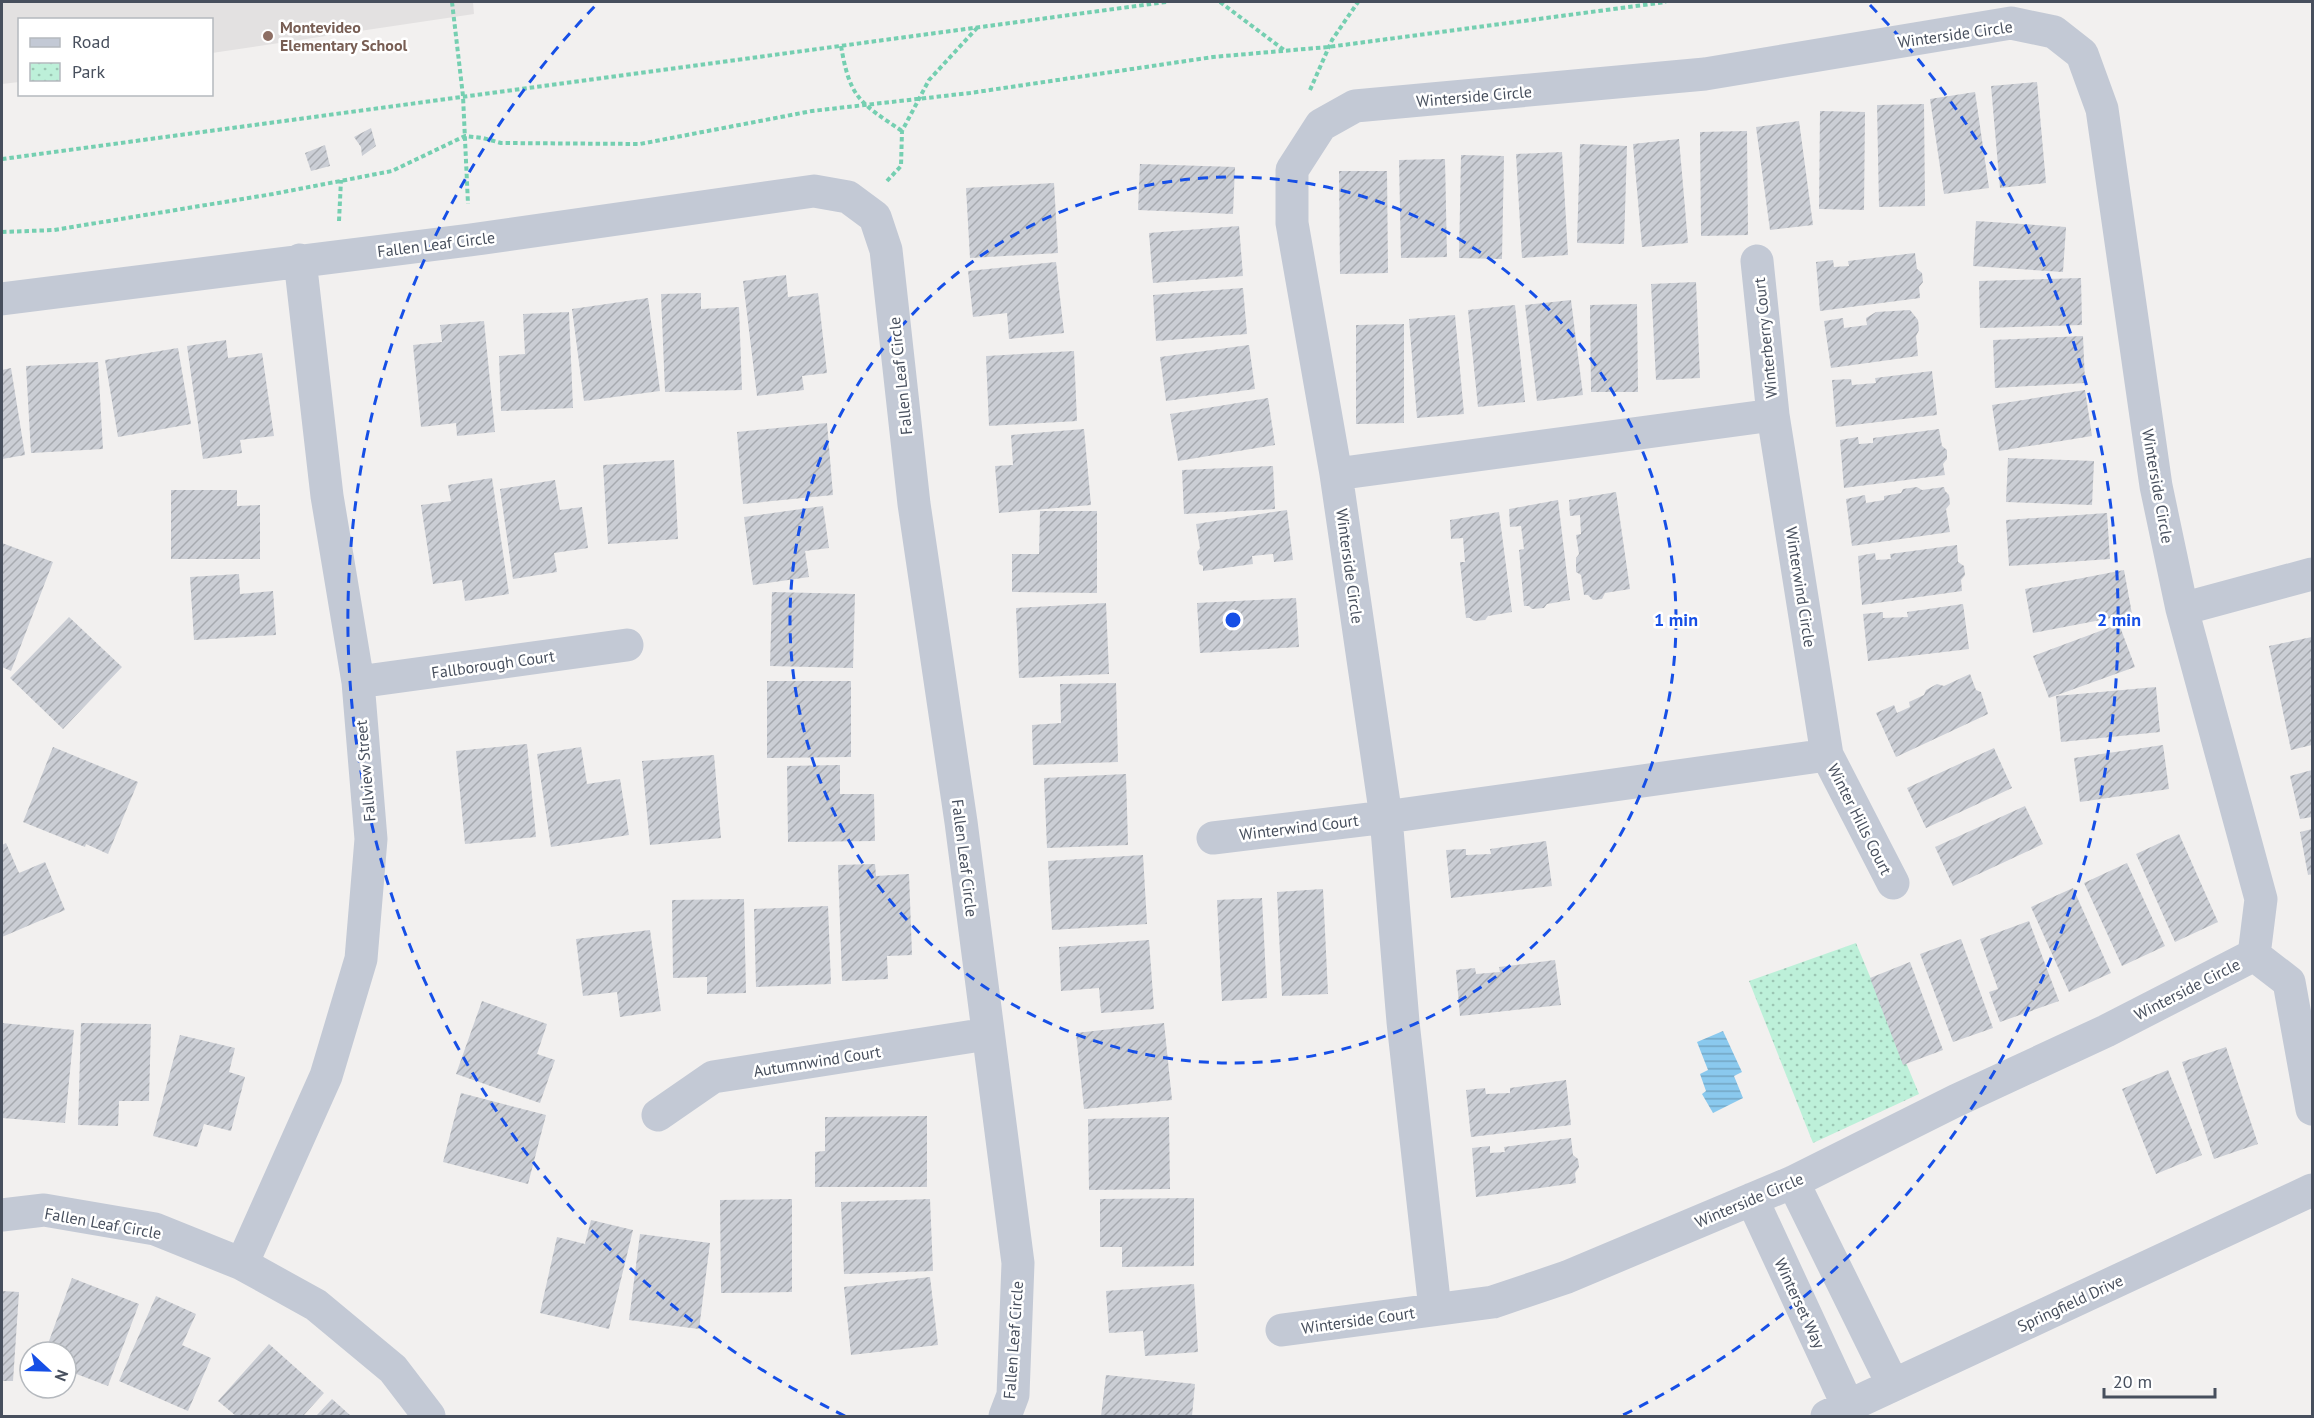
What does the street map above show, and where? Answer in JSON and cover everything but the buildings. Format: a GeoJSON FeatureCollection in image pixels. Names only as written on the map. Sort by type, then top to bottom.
{"type":"FeatureCollection","features":[{"type":"Feature","properties":{"kind":"street","name":"Winterside Circle"},"geometry":{"type":"LineString","coordinates":[[2012,23],[2054,32],[2082,54],[2102,109],[2156,486],[2182,609],[2261,899],[2254,955],[2106,1031],[1955,1101],[1793,1182],[1567,1277],[1492,1302],[1435,1309],[1404,1022],[1386,817],[1336,474],[1292,223],[1292,170],[1321,125],[1355,106],[1705,74],[2012,23]]}},
{"type":"Feature","properties":{"kind":"street","name":"Fallen Leaf Circle"},"geometry":{"type":"LineString","coordinates":[[2,299],[470,240],[814,191],[848,197],[875,218],[885,249],[914,504],[961,822],[1018,1263],[1013,1395],[1005,1416]]}},
{"type":"Feature","properties":{"kind":"street","name":"Fallview Street"},"geometry":{"type":"LineString","coordinates":[[242,1264],[326,1076],[361,959],[371,839],[358,682],[327,496],[300,260]]}},
{"type":"Feature","properties":{"kind":"street","name":"Winterberry Court"},"geometry":{"type":"LineString","coordinates":[[1757,261],[1773,415]]}},
{"type":"Feature","properties":{"kind":"street"},"geometry":{"type":"LineString","coordinates":[[1336,474],[1773,415]]}},
{"type":"Feature","properties":{"kind":"street","name":"Winterwind Circle"},"geometry":{"type":"LineString","coordinates":[[1773,415],[1827,755]]}},
{"type":"Feature","properties":{"kind":"street"},"geometry":{"type":"LineString","coordinates":[[2182,609],[2313,574]]}},
{"type":"Feature","properties":{"kind":"street","name":"Fallborough Court"},"geometry":{"type":"LineString","coordinates":[[358,682],[627,645]]}},
{"type":"Feature","properties":{"kind":"street"},"geometry":{"type":"LineString","coordinates":[[1386,817],[1827,755]]}},
{"type":"Feature","properties":{"kind":"street","name":"Winter Hills Court"},"geometry":{"type":"LineString","coordinates":[[1827,755],[1893,884]]}},
{"type":"Feature","properties":{"kind":"street","name":"Winterwind Court"},"geometry":{"type":"LineString","coordinates":[[1213,838],[1386,817]]}},
{"type":"Feature","properties":{"kind":"street"},"geometry":{"type":"LineString","coordinates":[[2254,955],[2289,982],[2313,1109]]}},
{"type":"Feature","properties":{"kind":"street","name":"Autumnwind Court"},"geometry":{"type":"LineString","coordinates":[[658,1116],[713,1077],[987,1034]]}},
{"type":"Feature","properties":{"kind":"street"},"geometry":{"type":"LineString","coordinates":[[1793,1182],[1893,1385]]}},
{"type":"Feature","properties":{"kind":"street","name":"Springfield Drive"},"geometry":{"type":"LineString","coordinates":[[1838,1411],[2313,1191]]}},
{"type":"Feature","properties":{"kind":"street","name":"Winterset Way"},"geometry":{"type":"LineString","coordinates":[[1752,1199],[1838,1411]]}},
{"type":"Feature","properties":{"kind":"street","name":"Fallen Leaf Circle"},"geometry":{"type":"LineString","coordinates":[[2,1215],[44,1210],[155,1229],[242,1264],[316,1305],[393,1369],[429,1416]]}},
{"type":"Feature","properties":{"kind":"street","name":"Winterside Court"},"geometry":{"type":"LineString","coordinates":[[1282,1330],[1435,1309]]}},
{"type":"Feature","properties":{"kind":"path"},"geometry":{"type":"LineString","coordinates":[[452,2],[463,96],[470,240]]}},
{"type":"Feature","properties":{"kind":"path"},"geometry":{"type":"LineString","coordinates":[[2,159],[1166,2]]}},
{"type":"Feature","properties":{"kind":"path"},"geometry":{"type":"LineString","coordinates":[[1220,2],[1284,51]]}},
{"type":"Feature","properties":{"kind":"path"},"geometry":{"type":"LineString","coordinates":[[1307,96],[1328,47],[1358,2]]}},
{"type":"Feature","properties":{"kind":"path"},"geometry":{"type":"LineString","coordinates":[[2,232],[54,230],[273,194],[392,171],[465,136],[501,143],[640,144],[812,111],[918,99],[1213,57],[1328,47],[1666,2]]}},
{"type":"Feature","properties":{"kind":"path"},"geometry":{"type":"LineString","coordinates":[[862,208],[901,166],[902,131],[929,80],[977,27]]}},
{"type":"Feature","properties":{"kind":"path"},"geometry":{"type":"LineString","coordinates":[[841,46],[851,88],[864,105],[902,131]]}},
{"type":"Feature","properties":{"kind":"shaded area","name":"Montevideo Elementary School"},"geometry":{"type":"Polygon","coordinates":[[[2,2],[473,2],[474,14],[213,53],[213,18],[18,18],[18,82],[2,84],[2,2]]]}},
{"type":"Feature","properties":{"kind":"green space"},"geometry":{"type":"Polygon","coordinates":[[[1856,943],[1919,1094],[1813,1143],[1749,981],[1856,943]]]}},
{"type":"Feature","properties":{"kind":"water"},"geometry":{"type":"Polygon","coordinates":[[[1723,1031],[1742,1072],[1734,1076],[1743,1098],[1713,1113],[1702,1094],[1706,1091],[1700,1074],[1708,1070],[1697,1042],[1723,1031]]]}},
{"type":"Feature","properties":{"kind":"place","name":"Montevideo Elementary School"},"geometry":{"type":"Point","coordinates":[268,36]}}]}
